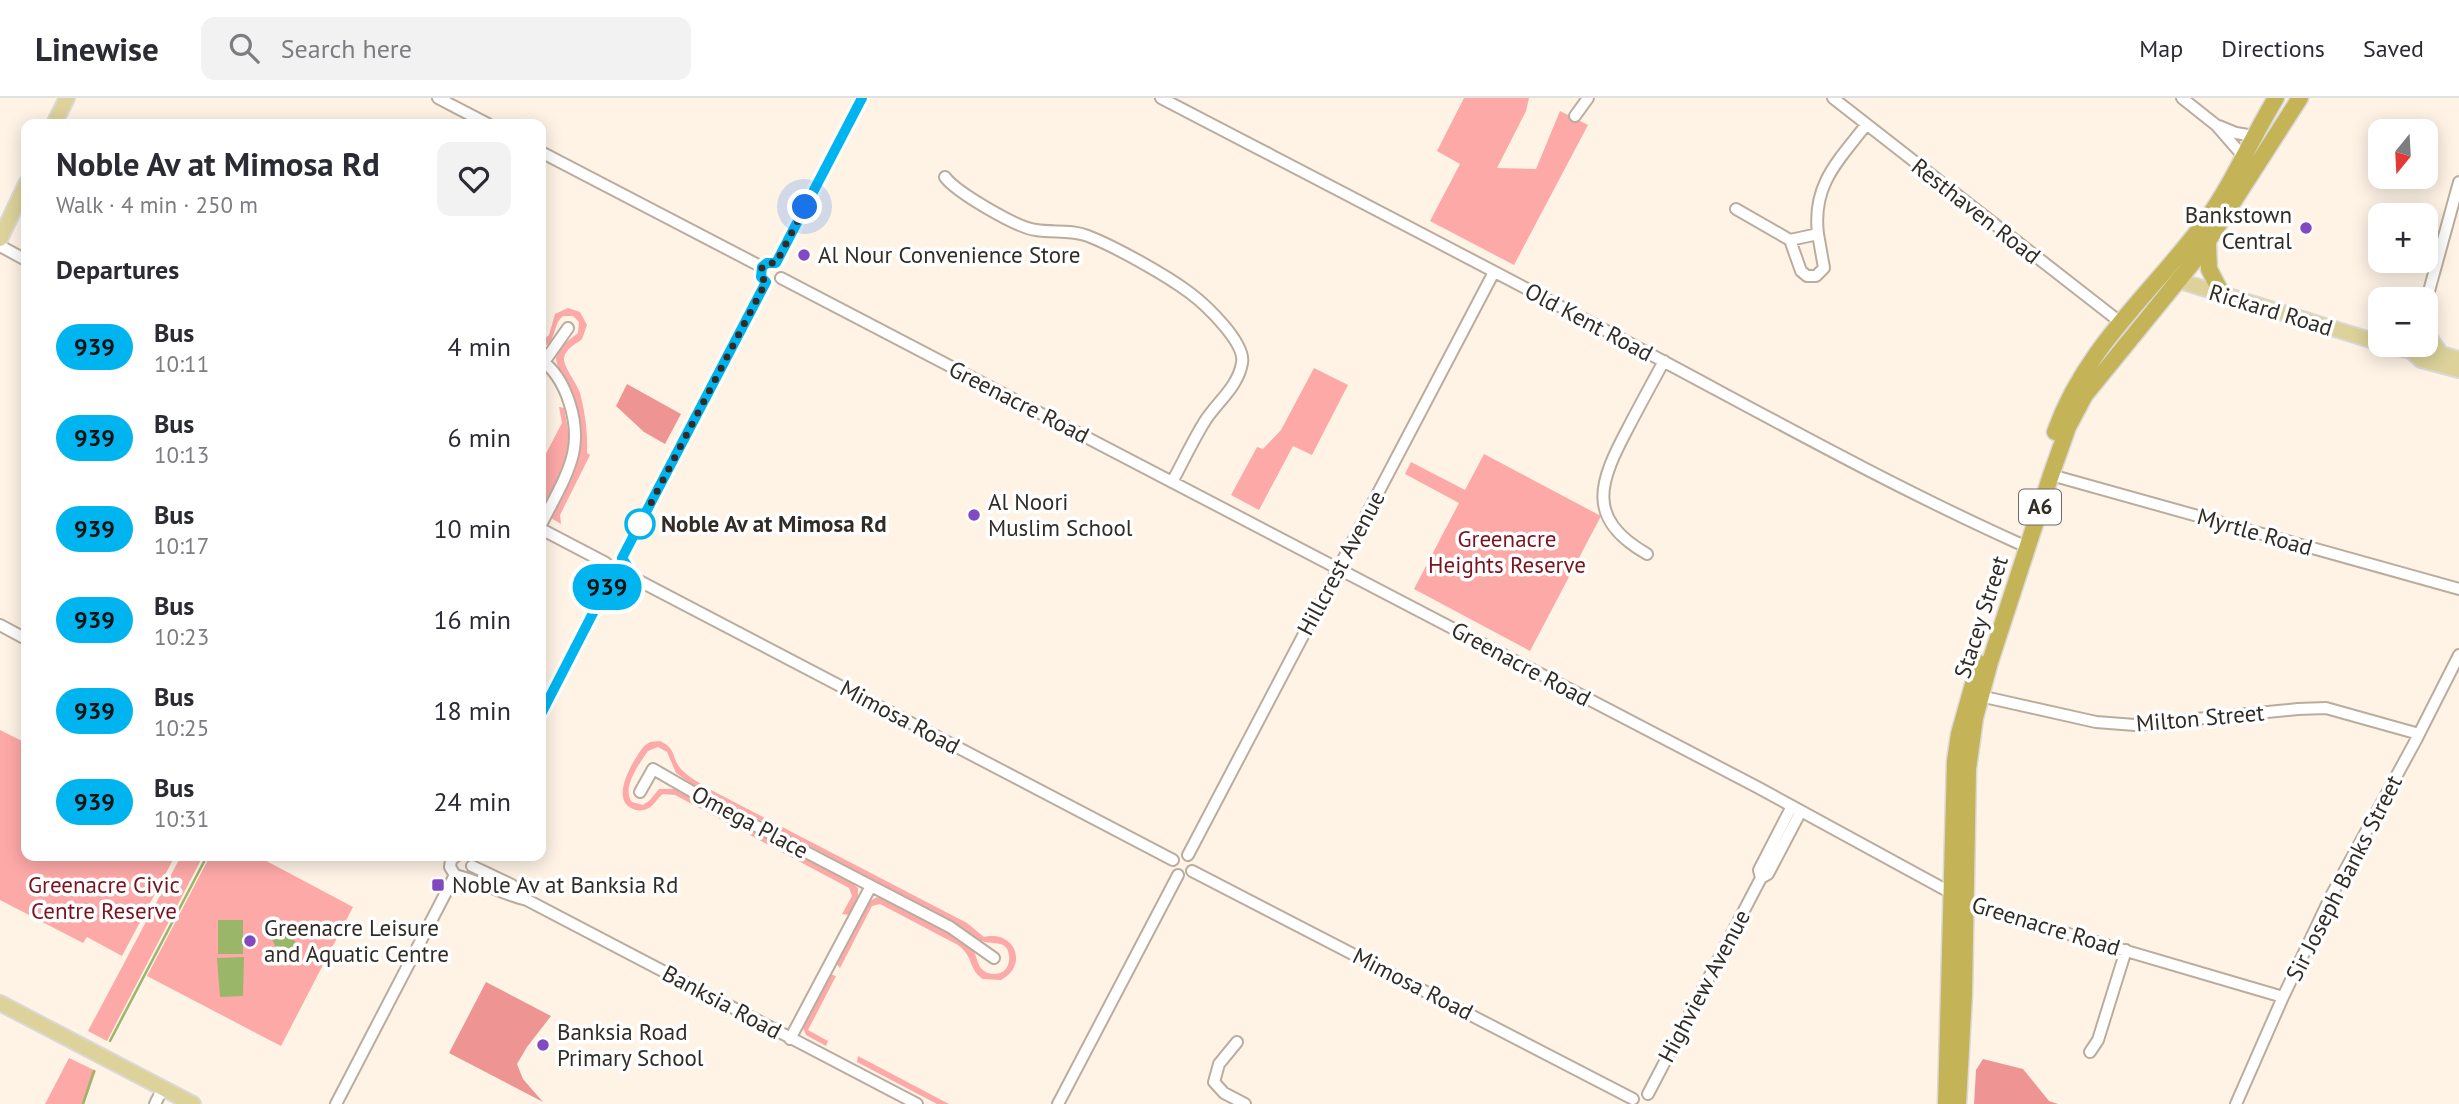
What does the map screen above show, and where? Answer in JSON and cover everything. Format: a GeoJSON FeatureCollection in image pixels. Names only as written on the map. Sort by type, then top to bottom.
{"type":"FeatureCollection","features":[{"type":"Feature","properties":{"kind":"highway","name":"Stacey Street"},"geometry":{"type":"LineString","coordinates":[[1958,1104],[1959,897],[1955,761],[1969,692],[2071,392],[2089,362],[2206,220],[2224,194],[2276,98]]}},
{"type":"Feature","properties":{"kind":"highway","name":"Stacey Street"},"geometry":{"type":"LineString","coordinates":[[1946,1104],[1968,769],[1980,696],[2051,475],[2068,427],[2085,395],[2208,243],[2300,98]]}},
{"type":"Feature","properties":{"kind":"highway"},"geometry":{"type":"LineString","coordinates":[[2208,243],[2209,269],[2222,294]]}},
{"type":"Feature","properties":{"kind":"main road"},"geometry":{"type":"LineString","coordinates":[[56,119],[67,98]]}},
{"type":"Feature","properties":{"kind":"main road"},"geometry":{"type":"LineString","coordinates":[[0,239],[21,195]]}},
{"type":"Feature","properties":{"kind":"main road","name":"Rickard Road"},"geometry":{"type":"LineString","coordinates":[[2163,274],[2368,338]]}},
{"type":"Feature","properties":{"kind":"main road"},"geometry":{"type":"LineString","coordinates":[[2438,350],[2441,354]]}},
{"type":"Feature","properties":{"kind":"main road"},"geometry":{"type":"LineString","coordinates":[[2438,353],[2459,359]]}},
{"type":"Feature","properties":{"kind":"main road"},"geometry":{"type":"LineString","coordinates":[[2419,357],[2459,370]]}},
{"type":"Feature","properties":{"kind":"main road"},"geometry":{"type":"LineString","coordinates":[[0,1003],[193,1104]]}},
{"type":"Feature","properties":{"kind":"street"},"geometry":{"type":"LineString","coordinates":[[438,98],[478,119]]}},
{"type":"Feature","properties":{"kind":"street"},"geometry":{"type":"LineString","coordinates":[[776,263],[862,98]]}},
{"type":"Feature","properties":{"kind":"street","name":"Old Kent Road"},"geometry":{"type":"LineString","coordinates":[[1161,98],[1925,499],[2018,543]]}},
{"type":"Feature","properties":{"kind":"street"},"geometry":{"type":"LineString","coordinates":[[1575,116],[1588,98]]}},
{"type":"Feature","properties":{"kind":"street","name":"Resthaven Road"},"geometry":{"type":"LineString","coordinates":[[1833,98],[2120,323]]}},
{"type":"Feature","properties":{"kind":"street"},"geometry":{"type":"LineString","coordinates":[[2182,98],[2216,125],[2243,156]]}},
{"type":"Feature","properties":{"kind":"street"},"geometry":{"type":"LineString","coordinates":[[1736,209],[1790,240],[1803,274],[1816,276],[1824,268],[1818,234],[1818,201],[1824,183],[1866,125]]}},
{"type":"Feature","properties":{"kind":"street"},"geometry":{"type":"LineString","coordinates":[[2216,125],[2236,133],[2254,136]]}},
{"type":"Feature","properties":{"kind":"street"},"geometry":{"type":"LineString","coordinates":[[546,155],[762,267]]}},
{"type":"Feature","properties":{"kind":"street"},"geometry":{"type":"LineString","coordinates":[[945,177],[960,192],[1028,229],[1079,233],[1138,262],[1189,292],[1240,346],[1242,364],[1235,380],[1223,400],[1205,420],[1172,482]]}},
{"type":"Feature","properties":{"kind":"street"},"geometry":{"type":"LineString","coordinates":[[2430,287],[2459,182]]}},
{"type":"Feature","properties":{"kind":"street"},"geometry":{"type":"LineString","coordinates":[[1790,240],[1818,234]]}},
{"type":"Feature","properties":{"kind":"street"},"geometry":{"type":"LineString","coordinates":[[0,246],[21,257]]}},
{"type":"Feature","properties":{"kind":"street"},"geometry":{"type":"LineString","coordinates":[[767,263],[776,263],[782,271],[781,278],[773,284],[766,282],[761,277],[762,267],[767,263]]}},
{"type":"Feature","properties":{"kind":"street","name":"Hillcrest Avenue"},"geometry":{"type":"LineString","coordinates":[[1188,855],[1494,272]]}},
{"type":"Feature","properties":{"kind":"street","name":"Greenacre Road"},"geometry":{"type":"LineString","coordinates":[[781,278],[1339,568],[1987,911],[2283,997]]}},
{"type":"Feature","properties":{"kind":"street"},"geometry":{"type":"LineString","coordinates":[[622,558],[766,282]]}},
{"type":"Feature","properties":{"kind":"street"},"geometry":{"type":"LineString","coordinates":[[546,356],[568,328]]}},
{"type":"Feature","properties":{"kind":"street"},"geometry":{"type":"LineString","coordinates":[[1647,554],[1628,542],[1614,527],[1605,506],[1603,489],[1611,459],[1664,361]]}},
{"type":"Feature","properties":{"kind":"street"},"geometry":{"type":"LineString","coordinates":[[546,365],[557,375],[567,395],[575,442],[567,472],[546,516]]}},
{"type":"Feature","properties":{"kind":"street","name":"Myrtle Road"},"geometry":{"type":"LineString","coordinates":[[2051,475],[2459,589]]}},
{"type":"Feature","properties":{"kind":"street"},"geometry":{"type":"LineString","coordinates":[[546,530],[606,563]]}},
{"type":"Feature","properties":{"kind":"street"},"geometry":{"type":"LineString","coordinates":[[615,556],[622,558],[628,567],[626,574],[618,580],[611,578],[606,574],[606,563],[615,556]]}},
{"type":"Feature","properties":{"kind":"street","name":"Mimosa Road"},"geometry":{"type":"LineString","coordinates":[[626,574],[1172,860]]}},
{"type":"Feature","properties":{"kind":"street"},"geometry":{"type":"LineString","coordinates":[[546,704],[611,578]]}},
{"type":"Feature","properties":{"kind":"street"},"geometry":{"type":"LineString","coordinates":[[0,625],[21,636]]}},
{"type":"Feature","properties":{"kind":"street","name":"Sir Joseph Banks Street"},"geometry":{"type":"LineString","coordinates":[[2236,1104],[2331,896],[2459,655]]}},
{"type":"Feature","properties":{"kind":"street","name":"Milton Street"},"geometry":{"type":"LineString","coordinates":[[1980,696],[2096,722],[2135,725],[2326,708],[2419,734]]}},
{"type":"Feature","properties":{"kind":"street","name":"Omega Place"},"geometry":{"type":"LineString","coordinates":[[640,792],[653,769],[960,932],[993,958]]}},
{"type":"Feature","properties":{"kind":"street","name":"Highview Avenue"},"geometry":{"type":"LineString","coordinates":[[1648,1094],[1761,878],[1759,870],[1796,809]]}},
{"type":"Feature","properties":{"kind":"street"},"geometry":{"type":"LineString","coordinates":[[1181,854],[1188,855],[1194,864],[1192,871],[1184,876],[1178,875],[1172,867],[1172,860],[1181,854]]}},
{"type":"Feature","properties":{"kind":"street"},"geometry":{"type":"LineString","coordinates":[[450,861],[451,870],[460,875]]}},
{"type":"Feature","properties":{"kind":"street"},"geometry":{"type":"LineString","coordinates":[[336,1104],[460,875],[470,872],[468,861]]}},
{"type":"Feature","properties":{"kind":"street","name":"Banksia Road"},"geometry":{"type":"LineString","coordinates":[[472,861],[512,885],[527,900]]}},
{"type":"Feature","properties":{"kind":"street","name":"Mimosa Road"},"geometry":{"type":"LineString","coordinates":[[1192,871],[1632,1101]]}},
{"type":"Feature","properties":{"kind":"street","name":"Banksia Road"},"geometry":{"type":"LineString","coordinates":[[460,875],[527,900],[916,1104]]}},
{"type":"Feature","properties":{"kind":"street"},"geometry":{"type":"LineString","coordinates":[[1058,1104],[1178,875]]}},
{"type":"Feature","properties":{"kind":"street"},"geometry":{"type":"LineString","coordinates":[[790,1038],[871,886]]}},
{"type":"Feature","properties":{"kind":"street"},"geometry":{"type":"LineString","coordinates":[[2090,1052],[2098,1040],[2126,950]]}},
{"type":"Feature","properties":{"kind":"street"},"geometry":{"type":"LineString","coordinates":[[1237,1042],[1219,1064],[1212,1087],[1245,1104]]}},
{"type":"Feature","properties":{"kind":"street"},"geometry":{"type":"LineString","coordinates":[[155,1104],[163,1088]]}},
{"type":"Feature","properties":{"kind":"street"},"geometry":{"type":"LineString","coordinates":[[1632,1101],[1639,1093],[1648,1094],[1654,1104]]}},
{"type":"Feature","properties":{"kind":"green space"},"geometry":{"type":"Polygon","coordinates":[[[1464,98],[1529,98],[1526,111],[1497,168],[1536,169],[1560,111],[1588,125],[1514,265],[1430,221],[1460,164],[1437,151],[1464,98]]]}},
{"type":"Feature","properties":{"kind":"green space"},"geometry":{"type":"Polygon","coordinates":[[[568,308],[580,312],[587,325],[582,339],[569,349],[564,358],[580,393],[586,423],[587,453],[590,455],[560,515],[561,524],[551,518],[573,473],[580,445],[580,430],[573,397],[556,357],[565,343],[578,333],[579,322],[573,316],[563,316],[546,345],[555,314],[568,308]]]}},
{"type":"Feature","properties":{"kind":"green space"},"geometry":{"type":"Polygon","coordinates":[[[1314,368],[1348,385],[1312,455],[1293,446],[1259,510],[1231,495],[1257,447],[1263,449],[1281,430],[1314,368]]]}},
{"type":"Feature","properties":{"kind":"green space"},"geometry":{"type":"Polygon","coordinates":[[[559,407],[564,408],[569,451],[560,478],[546,503],[546,453],[562,423],[559,407]]]}},
{"type":"Feature","properties":{"kind":"green space","name":"Greenacre Heights Reserve"},"geometry":{"type":"Polygon","coordinates":[[[1484,454],[1601,516],[1530,651],[1414,589],[1459,503],[1405,474],[1411,462],[1465,490],[1484,454]]]}},
{"type":"Feature","properties":{"kind":"green space","name":"Greenacre Civic Centre Reserve"},"geometry":{"type":"Polygon","coordinates":[[[0,730],[21,740],[21,861],[172,861],[122,956],[87,937],[83,943],[0,900],[0,730]]]}},
{"type":"Feature","properties":{"kind":"green space"},"geometry":{"type":"Polygon","coordinates":[[[660,741],[670,748],[683,771],[711,790],[967,923],[984,937],[1004,939],[1015,950],[1015,966],[1010,974],[1001,980],[983,979],[958,945],[880,904],[872,906],[840,968],[836,963],[868,902],[877,897],[910,911],[965,943],[973,951],[981,969],[986,972],[1002,972],[1008,966],[1009,958],[1008,950],[1002,945],[976,938],[948,919],[690,783],[676,773],[667,752],[658,747],[648,751],[632,776],[629,796],[632,802],[643,805],[659,789],[677,789],[851,882],[858,888],[858,896],[849,915],[842,914],[852,896],[849,888],[675,795],[663,794],[645,810],[631,808],[625,803],[623,796],[626,778],[644,746],[660,741]]]}},
{"type":"Feature","properties":{"kind":"green space"},"geometry":{"type":"Polygon","coordinates":[[[178,861],[200,861],[107,1041],[88,1031],[178,861]]]}},
{"type":"Feature","properties":{"kind":"green space","name":"Greenacre Leisure and Aquatic Centre"},"geometry":{"type":"Polygon","coordinates":[[[207,861],[266,861],[353,907],[281,1046],[147,976],[207,861]]]}},
{"type":"Feature","properties":{"kind":"green space"},"geometry":{"type":"Polygon","coordinates":[[[830,974],[836,976],[808,1030],[828,1041],[826,1046],[806,1035],[803,1028],[830,974]]]}},
{"type":"Feature","properties":{"kind":"green space"},"geometry":{"type":"Polygon","coordinates":[[[858,1056],[949,1104],[937,1104],[857,1062],[858,1056]]]}},
{"type":"Feature","properties":{"kind":"green space"},"geometry":{"type":"Polygon","coordinates":[[[69,1058],[96,1071],[84,1104],[45,1104],[69,1058]]]}},
{"type":"Feature","properties":{"kind":"shaded area"},"geometry":{"type":"Polygon","coordinates":[[[627,384],[681,414],[665,444],[644,432],[616,406],[627,384]]]}},
{"type":"Feature","properties":{"kind":"shaded area"},"geometry":{"type":"Polygon","coordinates":[[[218,920],[243,920],[243,954],[218,954],[218,920]]]}},
{"type":"Feature","properties":{"kind":"shaded area"},"geometry":{"type":"Polygon","coordinates":[[[280,923],[291,934],[297,949],[296,960],[287,966],[275,960],[274,943],[267,933],[270,926],[280,923]]]}},
{"type":"Feature","properties":{"kind":"shaded area"},"geometry":{"type":"Polygon","coordinates":[[[244,957],[243,996],[220,997],[217,958],[244,957]]]}},
{"type":"Feature","properties":{"kind":"shaded area"},"geometry":{"type":"Polygon","coordinates":[[[486,982],[551,1016],[517,1064],[523,1079],[543,1102],[449,1053],[486,982]]]}},
{"type":"Feature","properties":{"kind":"shaded area"},"geometry":{"type":"Polygon","coordinates":[[[1983,1059],[2023,1069],[2049,1101],[2058,1104],[1974,1104],[1976,1070],[1983,1059]]]}},
{"type":"Feature","properties":{"kind":"waterway"},"geometry":{"type":"LineString","coordinates":[[110,1041],[204,861]]}},
{"type":"Feature","properties":{"kind":"waterway"},"geometry":{"type":"LineString","coordinates":[[83,1104],[94,1071]]}},
{"type":"Feature","properties":{"kind":"bus line","name":"939"},"geometry":{"type":"LineString","coordinates":[[546,704],[611,578],[621,579],[628,571],[622,558],[766,282],[761,277],[762,267],[767,263],[776,263],[862,98]]}},
{"type":"Feature","properties":{"kind":"place","name":"Bankstown Central"},"geometry":{"type":"Point","coordinates":[2306,228]}},
{"type":"Feature","properties":{"kind":"place","name":"Al Nour Convenience Store"},"geometry":{"type":"Point","coordinates":[804,255]}},
{"type":"Feature","properties":{"kind":"place","name":"Al Noori Muslim School"},"geometry":{"type":"Point","coordinates":[974,515]}},
{"type":"Feature","properties":{"kind":"place","name":"Noble Av at Mimosa Rd"},"geometry":{"type":"Point","coordinates":[640,524]}},
{"type":"Feature","properties":{"kind":"place","name":"Noble Av at Banksia Rd"},"geometry":{"type":"Point","coordinates":[438,885]}},
{"type":"Feature","properties":{"kind":"place","name":"Greenacre Leisure and Aquatic Centre"},"geometry":{"type":"Point","coordinates":[250,941]}},
{"type":"Feature","properties":{"kind":"place","name":"Banksia Road Primary School"},"geometry":{"type":"Point","coordinates":[543,1045]}},
{"type":"Feature","properties":{"kind":"route"},"geometry":{"type":"LineString","coordinates":[[640,524],[637,530],[766,282],[761,277],[762,267],[767,263],[776,263],[805,207]]}}]}
